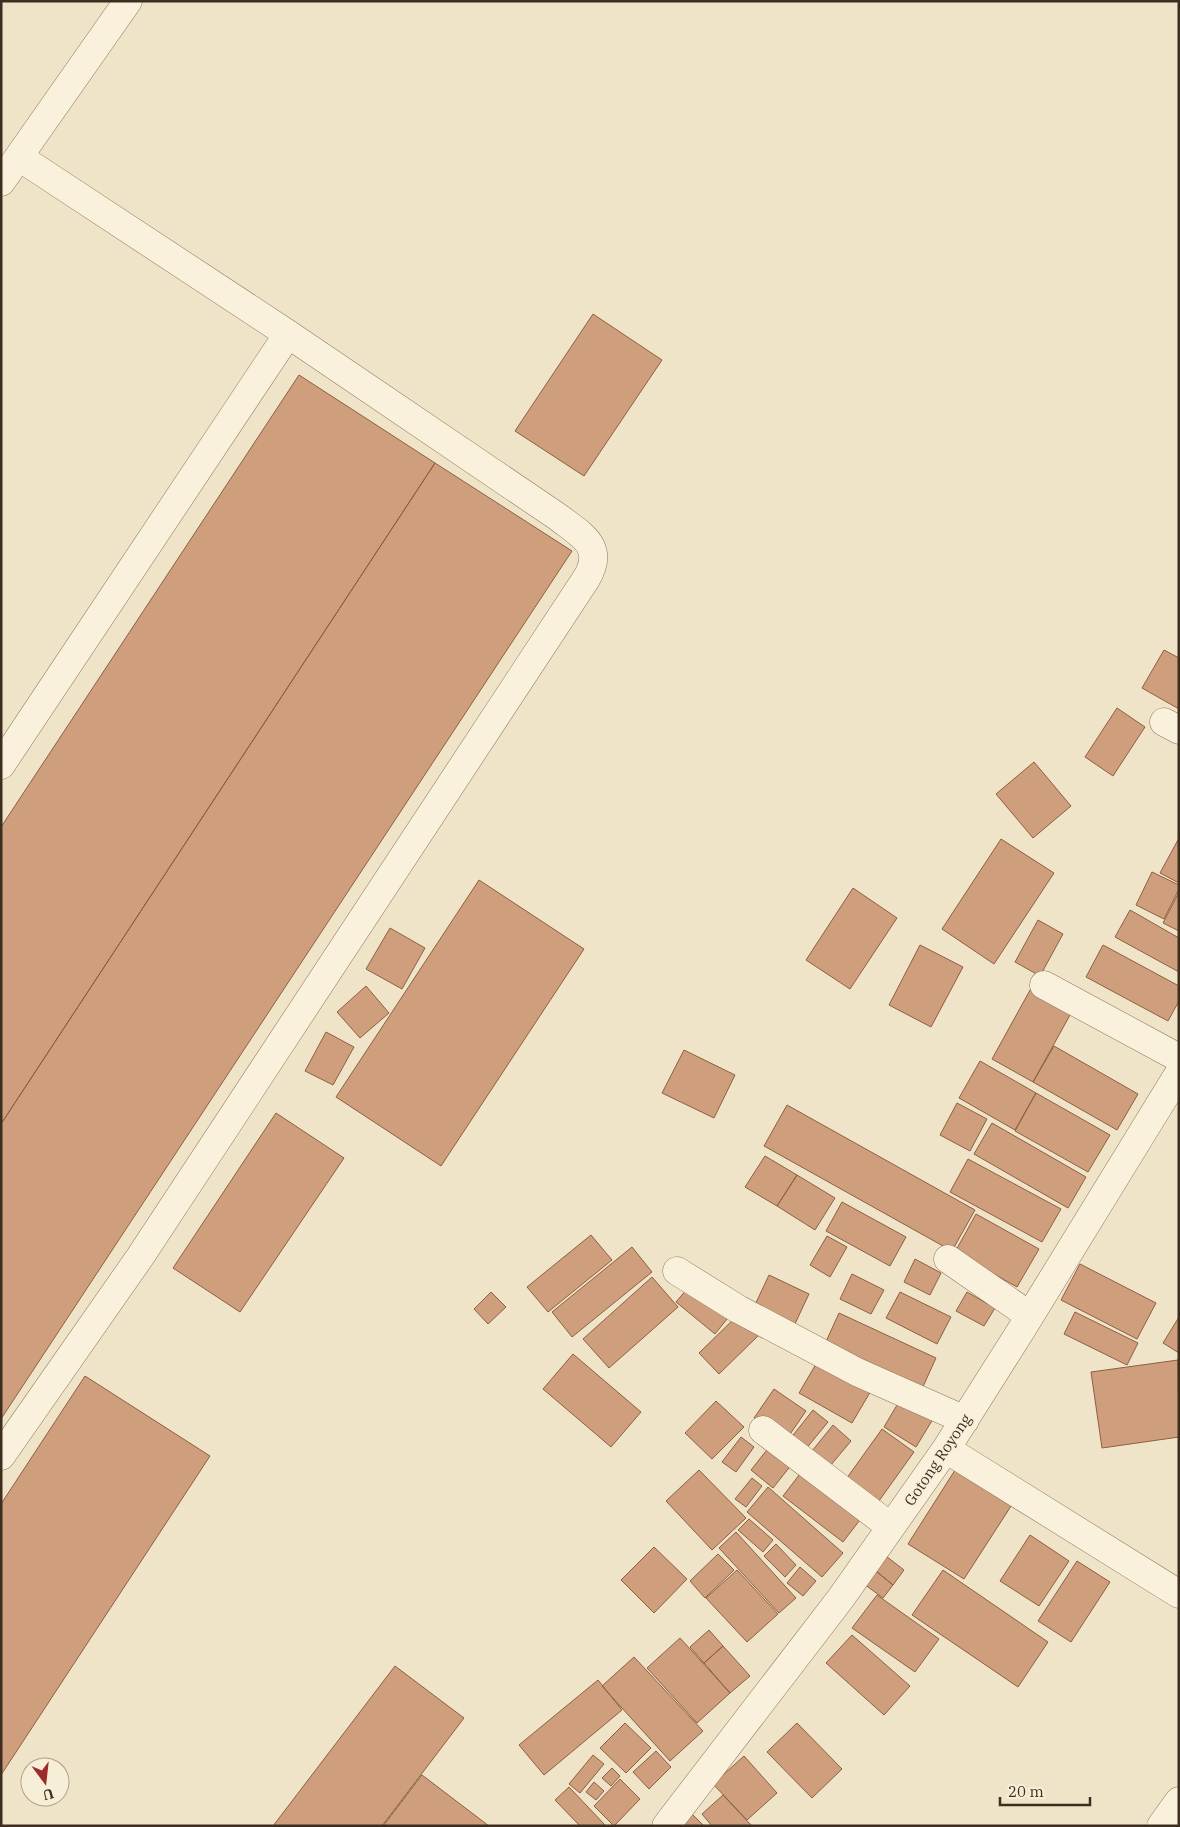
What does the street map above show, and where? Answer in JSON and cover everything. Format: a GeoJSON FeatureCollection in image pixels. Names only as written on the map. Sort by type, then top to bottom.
{"type":"FeatureCollection","features":[{"type":"Feature","properties":{"kind":"street"},"geometry":{"type":"LineString","coordinates":[[1,182],[128,1]]}},
{"type":"Feature","properties":{"kind":"street"},"geometry":{"type":"LineString","coordinates":[[1,1456],[140,1257],[594,567],[594,559],[588,541],[565,522],[288,334],[19,157]]}},
{"type":"Feature","properties":{"kind":"street"},"geometry":{"type":"LineString","coordinates":[[1,765],[288,334]]}},
{"type":"Feature","properties":{"kind":"street"},"geometry":{"type":"LineString","coordinates":[[1044,985],[1179,1058]]}},
{"type":"Feature","properties":{"kind":"street","name":"Gotong Royong"},"geometry":{"type":"LineString","coordinates":[[666,1826],[841,1598],[946,1449],[1179,1073]]}},
{"type":"Feature","properties":{"kind":"street"},"geometry":{"type":"LineString","coordinates":[[948,1259],[1030,1316]]}},
{"type":"Feature","properties":{"kind":"street"},"geometry":{"type":"LineString","coordinates":[[677,1271],[738,1309],[857,1372],[965,1420]]}},
{"type":"Feature","properties":{"kind":"street"},"geometry":{"type":"LineString","coordinates":[[763,1430],[891,1527]]}},
{"type":"Feature","properties":{"kind":"street"},"geometry":{"type":"LineString","coordinates":[[946,1449],[1179,1594]]}},
{"type":"Feature","properties":{"kind":"street"},"geometry":{"type":"LineString","coordinates":[[1161,1826],[1179,1801]]}},
{"type":"Feature","properties":{"kind":"building"},"geometry":{"type":"Polygon","coordinates":[[[593,314],[662,360],[584,476],[515,431],[593,314]]]}},
{"type":"Feature","properties":{"kind":"building"},"geometry":{"type":"Polygon","coordinates":[[[299,375],[435,463],[1,1124],[1,827],[299,375]]]}},
{"type":"Feature","properties":{"kind":"building"},"geometry":{"type":"Polygon","coordinates":[[[435,463],[572,551],[1,1419],[1,1124],[435,463]]]}},
{"type":"Feature","properties":{"kind":"building"},"geometry":{"type":"Polygon","coordinates":[[[1164,650],[1179,658],[1179,709],[1142,688],[1164,650]]]}},
{"type":"Feature","properties":{"kind":"building"},"geometry":{"type":"Polygon","coordinates":[[[1117,708],[1145,727],[1113,776],[1085,757],[1117,708]]]}},
{"type":"Feature","properties":{"kind":"building"},"geometry":{"type":"Polygon","coordinates":[[[1034,762],[1071,806],[1033,838],[996,794],[1034,762]]]}},
{"type":"Feature","properties":{"kind":"building"},"geometry":{"type":"Polygon","coordinates":[[[1179,838],[1179,883],[1160,873],[1179,838]]]}},
{"type":"Feature","properties":{"kind":"building"},"geometry":{"type":"Polygon","coordinates":[[[1001,839],[1054,873],[994,964],[942,929],[1001,839]]]}},
{"type":"Feature","properties":{"kind":"building"},"geometry":{"type":"Polygon","coordinates":[[[1152,872],[1179,885],[1179,889],[1164,919],[1136,905],[1152,872]]]}},
{"type":"Feature","properties":{"kind":"building"},"geometry":{"type":"Polygon","coordinates":[[[479,880],[584,949],[441,1166],[336,1097],[479,880]]]}},
{"type":"Feature","properties":{"kind":"building"},"geometry":{"type":"Polygon","coordinates":[[[853,888],[897,918],[850,989],[806,960],[853,888]]]}},
{"type":"Feature","properties":{"kind":"building"},"geometry":{"type":"Polygon","coordinates":[[[1179,892],[1179,931],[1163,923],[1179,892]]]}},
{"type":"Feature","properties":{"kind":"building"},"geometry":{"type":"Polygon","coordinates":[[[1130,910],[1179,938],[1179,972],[1115,937],[1130,910]]]}},
{"type":"Feature","properties":{"kind":"building"},"geometry":{"type":"Polygon","coordinates":[[[1038,920],[1063,934],[1040,976],[1015,962],[1038,920]]]}},
{"type":"Feature","properties":{"kind":"building"},"geometry":{"type":"Polygon","coordinates":[[[390,928],[425,948],[402,989],[366,969],[390,928]]]}},
{"type":"Feature","properties":{"kind":"building"},"geometry":{"type":"Polygon","coordinates":[[[920,945],[963,967],[931,1027],[889,1005],[920,945]]]}},
{"type":"Feature","properties":{"kind":"building"},"geometry":{"type":"Polygon","coordinates":[[[1103,945],[1179,986],[1179,1001],[1168,1021],[1086,977],[1103,945]]]}},
{"type":"Feature","properties":{"kind":"building"},"geometry":{"type":"Polygon","coordinates":[[[1034,983],[1075,1006],[1033,1082],[992,1059],[1034,983]]]}},
{"type":"Feature","properties":{"kind":"building"},"geometry":{"type":"Polygon","coordinates":[[[366,986],[389,1013],[360,1038],[337,1012],[366,986]]]}},
{"type":"Feature","properties":{"kind":"building"},"geometry":{"type":"Polygon","coordinates":[[[326,1032],[354,1047],[333,1085],[305,1071],[326,1032]]]}},
{"type":"Feature","properties":{"kind":"building"},"geometry":{"type":"Polygon","coordinates":[[[1054,1046],[1138,1094],[1117,1130],[1033,1082],[1054,1046]]]}},
{"type":"Feature","properties":{"kind":"building"},"geometry":{"type":"Polygon","coordinates":[[[684,1050],[735,1075],[714,1118],[662,1093],[684,1050]]]}},
{"type":"Feature","properties":{"kind":"building"},"geometry":{"type":"Polygon","coordinates":[[[980,1061],[1036,1093],[1015,1130],[959,1098],[980,1061]]]}},
{"type":"Feature","properties":{"kind":"building"},"geometry":{"type":"Polygon","coordinates":[[[1036,1093],[1110,1135],[1088,1172],[1015,1131],[1036,1093]]]}},
{"type":"Feature","properties":{"kind":"building"},"geometry":{"type":"Polygon","coordinates":[[[957,1103],[987,1119],[970,1151],[940,1135],[957,1103]]]}},
{"type":"Feature","properties":{"kind":"building"},"geometry":{"type":"Polygon","coordinates":[[[787,1105],[975,1210],[952,1251],[764,1146],[787,1105]]]}},
{"type":"Feature","properties":{"kind":"building"},"geometry":{"type":"Polygon","coordinates":[[[276,1113],[344,1158],[240,1312],[173,1268],[276,1113]]]}},
{"type":"Feature","properties":{"kind":"building"},"geometry":{"type":"Polygon","coordinates":[[[992,1123],[1086,1177],[1068,1208],[974,1154],[992,1123]]]}},
{"type":"Feature","properties":{"kind":"building"},"geometry":{"type":"Polygon","coordinates":[[[765,1156],[797,1175],[777,1206],[745,1187],[765,1156]]]}},
{"type":"Feature","properties":{"kind":"building"},"geometry":{"type":"Polygon","coordinates":[[[968,1159],[1061,1209],[1042,1242],[950,1192],[968,1159]]]}},
{"type":"Feature","properties":{"kind":"building"},"geometry":{"type":"Polygon","coordinates":[[[797,1175],[835,1198],[815,1230],[777,1206],[797,1175]]]}},
{"type":"Feature","properties":{"kind":"building"},"geometry":{"type":"Polygon","coordinates":[[[842,1202],[906,1237],[890,1266],[826,1231],[842,1202]]]}},
{"type":"Feature","properties":{"kind":"building"},"geometry":{"type":"Polygon","coordinates":[[[976,1214],[1039,1249],[1017,1287],[955,1252],[976,1214]]]}},
{"type":"Feature","properties":{"kind":"building"},"geometry":{"type":"Polygon","coordinates":[[[591,1235],[612,1260],[548,1312],[527,1287],[591,1235]]]}},
{"type":"Feature","properties":{"kind":"building"},"geometry":{"type":"Polygon","coordinates":[[[827,1236],[847,1247],[830,1277],[810,1265],[827,1236]]]}},
{"type":"Feature","properties":{"kind":"building"},"geometry":{"type":"Polygon","coordinates":[[[632,1247],[652,1272],[572,1337],[552,1312],[632,1247]]]}},
{"type":"Feature","properties":{"kind":"building"},"geometry":{"type":"Polygon","coordinates":[[[915,1259],[941,1273],[930,1295],[904,1282],[915,1259]]]}},
{"type":"Feature","properties":{"kind":"building"},"geometry":{"type":"Polygon","coordinates":[[[1080,1264],[1156,1303],[1137,1339],[1061,1300],[1080,1264]]]}},
{"type":"Feature","properties":{"kind":"building"},"geometry":{"type":"Polygon","coordinates":[[[852,1274],[884,1290],[871,1314],[840,1299],[852,1274]]]}},
{"type":"Feature","properties":{"kind":"building"},"geometry":{"type":"Polygon","coordinates":[[[769,1275],[809,1294],[793,1328],[753,1309],[769,1275]]]}},
{"type":"Feature","properties":{"kind":"building"},"geometry":{"type":"Polygon","coordinates":[[[652,1277],[678,1307],[609,1368],[583,1339],[652,1277]]]}},
{"type":"Feature","properties":{"kind":"building"},"geometry":{"type":"Polygon","coordinates":[[[693,1282],[731,1314],[715,1334],[676,1302],[693,1282]]]}},
{"type":"Feature","properties":{"kind":"building"},"geometry":{"type":"Polygon","coordinates":[[[491,1292],[506,1307],[488,1324],[474,1309],[491,1292]]]}},
{"type":"Feature","properties":{"kind":"building"},"geometry":{"type":"Polygon","coordinates":[[[900,1292],[951,1317],[937,1344],[886,1318],[900,1292]]]}},
{"type":"Feature","properties":{"kind":"building"},"geometry":{"type":"Polygon","coordinates":[[[967,1292],[995,1308],[984,1326],[956,1311],[967,1292]]]}},
{"type":"Feature","properties":{"kind":"building"},"geometry":{"type":"Polygon","coordinates":[[[1075,1312],[1138,1343],[1127,1365],[1064,1334],[1075,1312]]]}},
{"type":"Feature","properties":{"kind":"building"},"geometry":{"type":"Polygon","coordinates":[[[839,1313],[936,1358],[921,1391],[824,1346],[839,1313]]]}},
{"type":"Feature","properties":{"kind":"building"},"geometry":{"type":"Polygon","coordinates":[[[739,1314],[759,1335],[719,1374],[699,1353],[739,1314]]]}},
{"type":"Feature","properties":{"kind":"building"},"geometry":{"type":"Polygon","coordinates":[[[1179,1317],[1179,1353],[1163,1343],[1179,1317]]]}},
{"type":"Feature","properties":{"kind":"building"},"geometry":{"type":"Polygon","coordinates":[[[573,1354],[641,1412],[611,1447],[543,1389],[573,1354]]]}},
{"type":"Feature","properties":{"kind":"building"},"geometry":{"type":"Polygon","coordinates":[[[819,1359],[872,1389],[852,1423],[799,1393],[819,1359]]]}},
{"type":"Feature","properties":{"kind":"building"},"geometry":{"type":"Polygon","coordinates":[[[1178,1360],[1179,1437],[1102,1448],[1091,1372],[1178,1360]]]}},
{"type":"Feature","properties":{"kind":"building"},"geometry":{"type":"Polygon","coordinates":[[[85,1376],[210,1456],[1,1775],[1,1504],[85,1376]]]}},
{"type":"Feature","properties":{"kind":"building"},"geometry":{"type":"Polygon","coordinates":[[[774,1389],[806,1411],[786,1440],[754,1418],[774,1389]]]}},
{"type":"Feature","properties":{"kind":"building"},"geometry":{"type":"Polygon","coordinates":[[[903,1395],[936,1414],[916,1447],[884,1427],[903,1395]]]}},
{"type":"Feature","properties":{"kind":"building"},"geometry":{"type":"Polygon","coordinates":[[[716,1401],[744,1427],[712,1459],[685,1433],[716,1401]]]}},
{"type":"Feature","properties":{"kind":"building"},"geometry":{"type":"Polygon","coordinates":[[[813,1410],[828,1422],[805,1450],[790,1439],[813,1410]]]}},
{"type":"Feature","properties":{"kind":"building"},"geometry":{"type":"Polygon","coordinates":[[[833,1425],[851,1441],[830,1466],[812,1451],[833,1425]]]}},
{"type":"Feature","properties":{"kind":"building"},"geometry":{"type":"Polygon","coordinates":[[[882,1429],[914,1452],[871,1512],[839,1489],[882,1429]]]}},
{"type":"Feature","properties":{"kind":"building"},"geometry":{"type":"Polygon","coordinates":[[[741,1437],[754,1447],[736,1472],[722,1462],[741,1437]]]}},
{"type":"Feature","properties":{"kind":"building"},"geometry":{"type":"Polygon","coordinates":[[[774,1441],[796,1459],[773,1488],[751,1470],[774,1441]]]}},
{"type":"Feature","properties":{"kind":"building"},"geometry":{"type":"Polygon","coordinates":[[[806,1466],[866,1512],[843,1542],[783,1496],[806,1466]]]}},
{"type":"Feature","properties":{"kind":"building"},"geometry":{"type":"Polygon","coordinates":[[[957,1467],[1013,1503],[964,1579],[908,1544],[957,1467]]]}},
{"type":"Feature","properties":{"kind":"building"},"geometry":{"type":"Polygon","coordinates":[[[699,1470],[746,1518],[712,1550],[666,1501],[699,1470]]]}},
{"type":"Feature","properties":{"kind":"building"},"geometry":{"type":"Polygon","coordinates":[[[752,1478],[762,1486],[746,1507],[735,1499],[752,1478]]]}},
{"type":"Feature","properties":{"kind":"building"},"geometry":{"type":"Polygon","coordinates":[[[768,1487],[843,1553],[822,1577],[747,1512],[768,1487]]]}},
{"type":"Feature","properties":{"kind":"building"},"geometry":{"type":"Polygon","coordinates":[[[749,1519],[773,1540],[763,1552],[738,1530],[749,1519]]]}},
{"type":"Feature","properties":{"kind":"building"},"geometry":{"type":"Polygon","coordinates":[[[736,1532],[796,1598],[779,1613],[719,1548],[736,1532]]]}},
{"type":"Feature","properties":{"kind":"building"},"geometry":{"type":"Polygon","coordinates":[[[1030,1535],[1069,1561],[1039,1606],[1000,1581],[1030,1535]]]}},
{"type":"Feature","properties":{"kind":"building"},"geometry":{"type":"Polygon","coordinates":[[[776,1544],[796,1565],[785,1577],[764,1556],[776,1544]]]}},
{"type":"Feature","properties":{"kind":"building"},"geometry":{"type":"Polygon","coordinates":[[[654,1547],[687,1579],[654,1613],[621,1580],[654,1547]]]}},
{"type":"Feature","properties":{"kind":"building"},"geometry":{"type":"Polygon","coordinates":[[[882,1553],[904,1570],[893,1585],[871,1567],[882,1553]]]}},
{"type":"Feature","properties":{"kind":"building"},"geometry":{"type":"Polygon","coordinates":[[[718,1554],[734,1570],[705,1598],[690,1581],[718,1554]]]}},
{"type":"Feature","properties":{"kind":"building"},"geometry":{"type":"Polygon","coordinates":[[[1077,1561],[1110,1582],[1071,1642],[1038,1621],[1077,1561]]]}},
{"type":"Feature","properties":{"kind":"building"},"geometry":{"type":"Polygon","coordinates":[[[800,1567],[816,1581],[803,1596],[787,1583],[800,1567]]]}},
{"type":"Feature","properties":{"kind":"building"},"geometry":{"type":"Polygon","coordinates":[[[871,1567],[893,1585],[883,1598],[860,1581],[871,1567]]]}},
{"type":"Feature","properties":{"kind":"building"},"geometry":{"type":"Polygon","coordinates":[[[737,1570],[778,1614],[747,1642],[706,1598],[737,1570]]]}},
{"type":"Feature","properties":{"kind":"building"},"geometry":{"type":"Polygon","coordinates":[[[943,1570],[1048,1642],[1018,1687],[912,1615],[943,1570]]]}},
{"type":"Feature","properties":{"kind":"building"},"geometry":{"type":"Polygon","coordinates":[[[877,1595],[939,1639],[915,1672],[852,1628],[877,1595]]]}},
{"type":"Feature","properties":{"kind":"building"},"geometry":{"type":"Polygon","coordinates":[[[709,1630],[723,1646],[704,1663],[690,1647],[709,1630]]]}},
{"type":"Feature","properties":{"kind":"building"},"geometry":{"type":"Polygon","coordinates":[[[852,1635],[910,1686],[884,1715],[826,1663],[852,1635]]]}},
{"type":"Feature","properties":{"kind":"building"},"geometry":{"type":"Polygon","coordinates":[[[680,1638],[730,1693],[697,1723],[647,1668],[680,1638]]]}},
{"type":"Feature","properties":{"kind":"building"},"geometry":{"type":"Polygon","coordinates":[[[723,1646],[750,1676],[730,1693],[704,1663],[723,1646]]]}},
{"type":"Feature","properties":{"kind":"building"},"geometry":{"type":"Polygon","coordinates":[[[634,1657],[703,1731],[670,1761],[602,1686],[634,1657]]]}},
{"type":"Feature","properties":{"kind":"building"},"geometry":{"type":"Polygon","coordinates":[[[395,1666],[464,1718],[382,1826],[273,1826],[395,1666]]]}},
{"type":"Feature","properties":{"kind":"building"},"geometry":{"type":"Polygon","coordinates":[[[598,1680],[622,1710],[544,1775],[519,1745],[598,1680]]]}},
{"type":"Feature","properties":{"kind":"building"},"geometry":{"type":"Polygon","coordinates":[[[625,1723],[651,1748],[626,1773],[600,1748],[625,1723]]]}},
{"type":"Feature","properties":{"kind":"building"},"geometry":{"type":"Polygon","coordinates":[[[797,1723],[842,1769],[812,1798],[767,1752],[797,1723]]]}},
{"type":"Feature","properties":{"kind":"building"},"geometry":{"type":"Polygon","coordinates":[[[656,1751],[671,1767],[649,1789],[633,1772],[656,1751]]]}},
{"type":"Feature","properties":{"kind":"building"},"geometry":{"type":"Polygon","coordinates":[[[593,1755],[604,1764],[580,1793],[569,1784],[593,1755]]]}},
{"type":"Feature","properties":{"kind":"building"},"geometry":{"type":"Polygon","coordinates":[[[744,1756],[777,1793],[747,1820],[713,1784],[744,1756]]]}},
{"type":"Feature","properties":{"kind":"building"},"geometry":{"type":"Polygon","coordinates":[[[612,1768],[620,1776],[611,1786],[602,1778],[612,1768]]]}},
{"type":"Feature","properties":{"kind":"building"},"geometry":{"type":"Polygon","coordinates":[[[422,1775],[489,1826],[383,1826],[422,1775]]]}},
{"type":"Feature","properties":{"kind":"building"},"geometry":{"type":"Polygon","coordinates":[[[620,1779],[640,1799],[614,1826],[594,1806],[620,1779]]]}},
{"type":"Feature","properties":{"kind":"building"},"geometry":{"type":"Polygon","coordinates":[[[594,1782],[604,1791],[596,1800],[586,1792],[594,1782]]]}},
{"type":"Feature","properties":{"kind":"building"},"geometry":{"type":"Polygon","coordinates":[[[569,1787],[606,1826],[580,1826],[555,1800],[569,1787]]]}},
{"type":"Feature","properties":{"kind":"building"},"geometry":{"type":"Polygon","coordinates":[[[723,1795],[752,1826],[712,1826],[702,1814],[723,1795]]]}},
{"type":"Feature","properties":{"kind":"building"},"geometry":{"type":"Polygon","coordinates":[[[692,1814],[704,1826],[680,1826],[692,1814]]]}}]}
